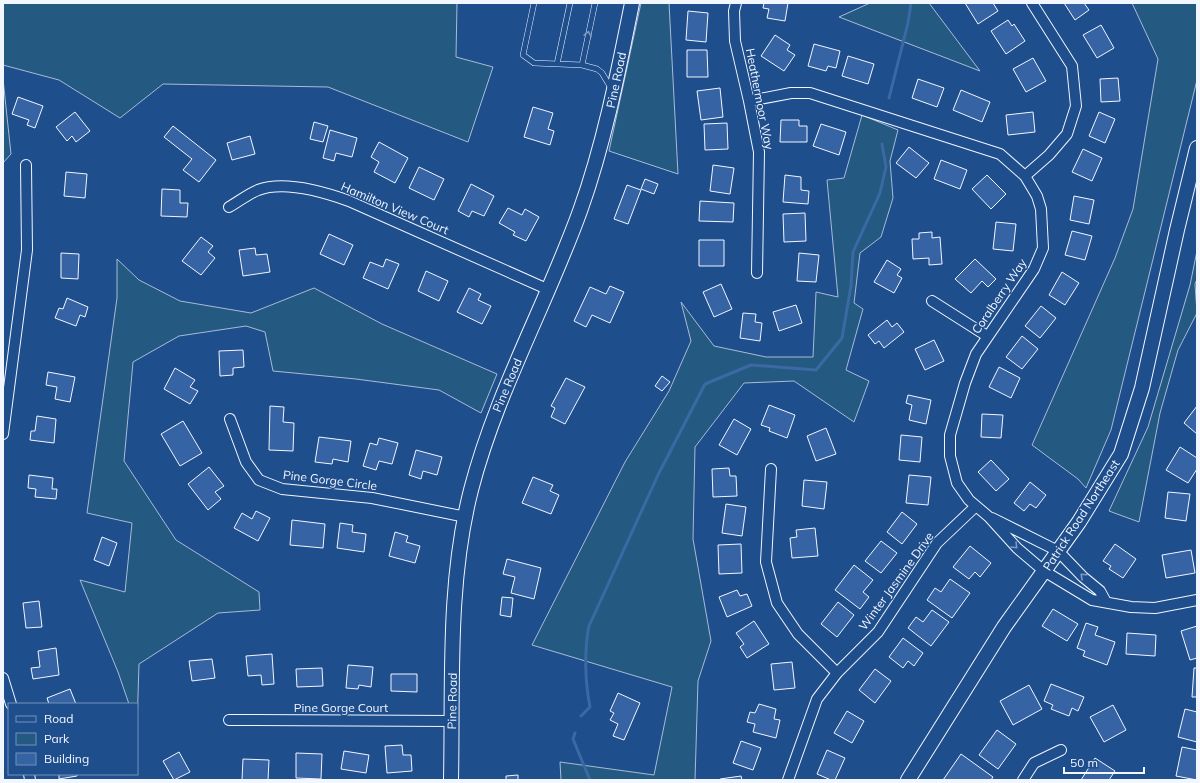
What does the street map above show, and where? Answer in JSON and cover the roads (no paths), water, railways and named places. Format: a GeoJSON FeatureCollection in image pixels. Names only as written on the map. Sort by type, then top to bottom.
{"type":"FeatureCollection","features":[{"type":"Feature","properties":{"kind":"street","name":"Pine Road"},"geometry":{"type":"LineString","coordinates":[[451,780],[453,633],[457,565],[471,490],[493,418],[580,211],[614,92],[632,3]]}},
{"type":"Feature","properties":{"kind":"street","name":"Heathermoor Way"},"geometry":{"type":"LineString","coordinates":[[736,3],[734,11],[735,41],[759,152],[757,273]]}},
{"type":"Feature","properties":{"kind":"street"},"geometry":{"type":"LineString","coordinates":[[1025,176],[1049,154],[1067,134],[1076,106],[1072,66],[1032,3]]}},
{"type":"Feature","properties":{"kind":"street","name":"Coralberry Way"},"geometry":{"type":"LineString","coordinates":[[749,101],[791,92],[810,93],[1000,154],[1025,176],[1037,196],[1041,209],[1043,248],[1034,269],[976,354],[965,383],[950,435],[950,456],[957,482],[969,500],[989,517],[1017,548],[1044,571],[1092,600],[1132,607],[1155,608],[1197,600]]}},
{"type":"Feature","properties":{"kind":"street","name":"Patrick Road Northeast"},"geometry":{"type":"LineString","coordinates":[[908,780],[1004,628],[1079,522],[1121,454],[1142,388],[1175,237],[1197,148]]}},
{"type":"Feature","properties":{"kind":"street"},"geometry":{"type":"LineString","coordinates":[[3,434],[26,250],[26,165]]}},
{"type":"Feature","properties":{"kind":"street","name":"Hamilton View Court"},"geometry":{"type":"LineString","coordinates":[[229,207],[258,190],[280,186],[322,192],[349,201],[548,290]]}},
{"type":"Feature","properties":{"kind":"street"},"geometry":{"type":"LineString","coordinates":[[932,301],[987,336]]}},
{"type":"Feature","properties":{"kind":"street","name":"Pine Gorge Circle"},"geometry":{"type":"LineString","coordinates":[[230,419],[246,462],[259,480],[282,489],[372,498],[466,517]]}},
{"type":"Feature","properties":{"kind":"street"},"geometry":{"type":"LineString","coordinates":[[771,469],[766,562],[777,603],[798,634],[837,673]]}},
{"type":"Feature","properties":{"kind":"street","name":"Winter Jasmine Drive"},"geometry":{"type":"LineString","coordinates":[[788,780],[817,699],[837,673],[878,632],[937,543],[976,506]]}},
{"type":"Feature","properties":{"kind":"street","name":"Coralberry Way"},"geometry":{"type":"LineString","coordinates":[[989,517],[1058,551],[1083,577],[1100,591],[1106,602]]}},
{"type":"Feature","properties":{"kind":"street"},"geometry":{"type":"LineString","coordinates":[[3,678],[11,703]]}},
{"type":"Feature","properties":{"kind":"street","name":"Pine Gorge Court"},"geometry":{"type":"LineString","coordinates":[[229,720],[452,721]]}},
{"type":"Feature","properties":{"kind":"street"},"geometry":{"type":"LineString","coordinates":[[1023,780],[1034,763],[1061,750]]}},
{"type":"Feature","properties":{"kind":"lane"},"geometry":{"type":"LineString","coordinates":[[534,3],[523,55],[534,63],[582,65],[596,69],[602,73],[614,92]]}},
{"type":"Feature","properties":{"kind":"lane"},"geometry":{"type":"LineString","coordinates":[[557,64],[570,3]]}},
{"type":"Feature","properties":{"kind":"lane"},"geometry":{"type":"LineString","coordinates":[[582,65],[594,3]]}},
{"type":"Feature","properties":{"kind":"waterway"},"geometry":{"type":"LineString","coordinates":[[889,98],[908,23],[911,3]]}},
{"type":"Feature","properties":{"kind":"waterway"},"geometry":{"type":"LineString","coordinates":[[581,716],[590,707],[586,666],[586,646],[589,626],[658,475],[705,384],[751,365],[816,370],[842,338],[851,286],[853,252],[880,193],[886,167],[882,144]]}},
{"type":"Feature","properties":{"kind":"waterway"},"geometry":{"type":"LineString","coordinates":[[575,733],[573,739],[590,780]]}}]}
